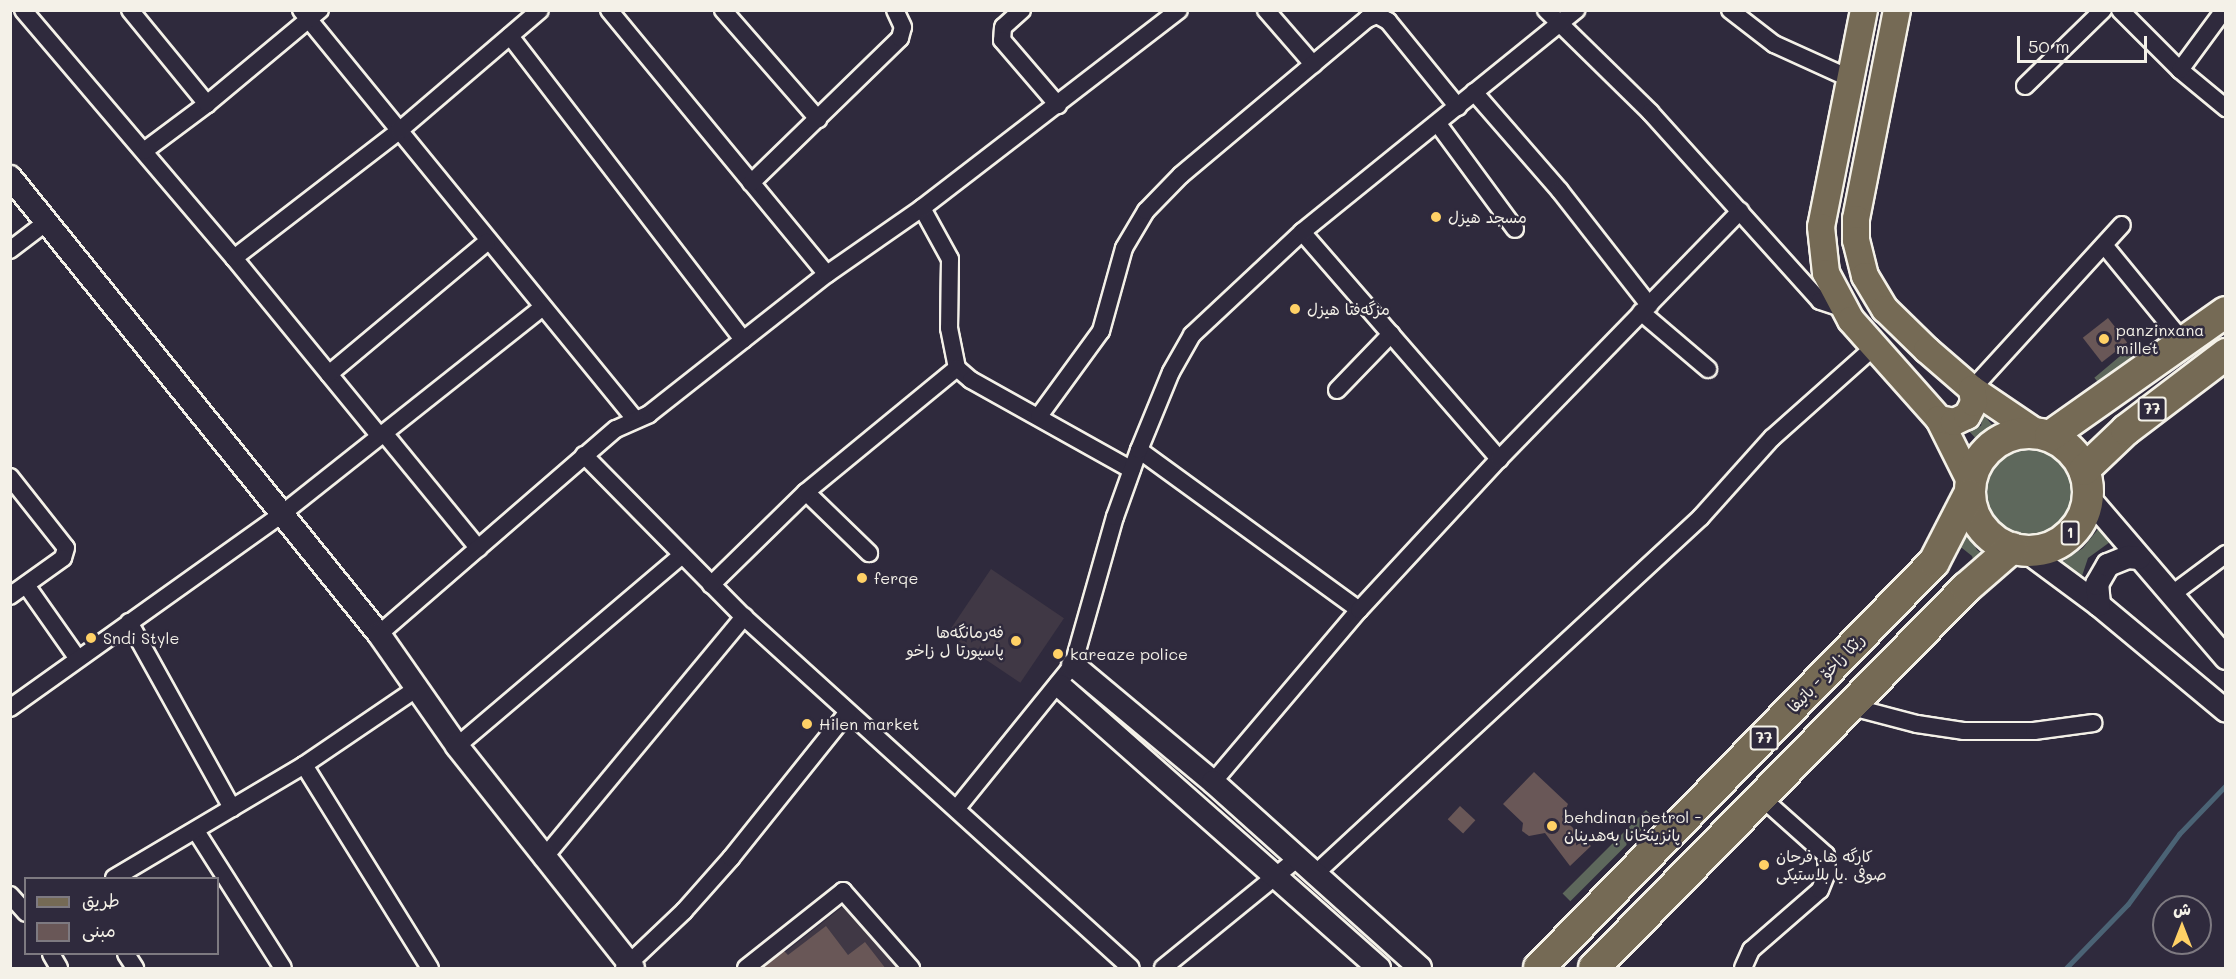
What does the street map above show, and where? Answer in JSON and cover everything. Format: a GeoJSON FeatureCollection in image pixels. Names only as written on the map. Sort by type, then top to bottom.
{"type":"FeatureCollection","features":[{"type":"Feature","properties":{"kind":"highway","name":"77"},"geometry":{"type":"LineString","coordinates":[[2043,434],[2093,404],[2181,339],[2226,312]]}},
{"type":"Feature","properties":{"kind":"highway","name":"77"},"geometry":{"type":"LineString","coordinates":[[2086,484],[2126,430],[2226,354]]}},
{"type":"Feature","properties":{"kind":"highway"},"geometry":{"type":"LineString","coordinates":[[2093,404],[2102,420],[2126,430]]}},
{"type":"Feature","properties":{"kind":"highway"},"geometry":{"type":"LineString","coordinates":[[2019,549],[1987,533],[1978,522],[1970,488],[1976,464],[1994,444],[2019,433],[2043,434],[2070,449],[2086,484]]}},
{"type":"Feature","properties":{"kind":"highway","name":"1"},"geometry":{"type":"LineString","coordinates":[[2019,549],[2044,549],[2074,530],[2086,484]]}},
{"type":"Feature","properties":{"kind":"highway","name":"رێکا زاخۆ - باتیفا"},"geometry":{"type":"LineString","coordinates":[[1539,969],[1934,562],[1970,488]]}},
{"type":"Feature","properties":{"kind":"highway","name":"77"},"geometry":{"type":"LineString","coordinates":[[1594,969],[1966,588],[2019,549]]}},
{"type":"Feature","properties":{"kind":"highway"},"geometry":{"type":"LineString","coordinates":[[1934,562],[1946,560],[1958,566],[1965,576],[1966,588]]}},
{"type":"Feature","properties":{"kind":"main road"},"geometry":{"type":"LineString","coordinates":[[1864,10],[1821,227],[1826,273],[1842,308],[1939,419],[1970,488]]}},
{"type":"Feature","properties":{"kind":"main road"},"geometry":{"type":"LineString","coordinates":[[1897,10],[1856,219],[1859,257],[1865,276],[1885,309],[1972,389],[2043,434]]}},
{"type":"Feature","properties":{"kind":"main road"},"geometry":{"type":"LineString","coordinates":[[1939,419],[1954,422],[1967,416],[1974,403],[1972,389]]}},
{"type":"Feature","properties":{"kind":"street"},"geometry":{"type":"LineString","coordinates":[[22,10],[144,151],[329,374],[478,548]]}},
{"type":"Feature","properties":{"kind":"street"},"geometry":{"type":"LineString","coordinates":[[130,10],[207,104]]}},
{"type":"Feature","properties":{"kind":"street"},"geometry":{"type":"LineString","coordinates":[[234,258],[400,130],[540,10]]}},
{"type":"Feature","properties":{"kind":"street"},"geometry":{"type":"LineString","coordinates":[[609,10],[827,274]]}},
{"type":"Feature","properties":{"kind":"street"},"geometry":{"type":"LineString","coordinates":[[723,10],[818,119]]}},
{"type":"Feature","properties":{"kind":"street"},"geometry":{"type":"LineString","coordinates":[[752,183],[900,38],[903,27],[895,10]]}},
{"type":"Feature","properties":{"kind":"street"},"geometry":{"type":"LineString","coordinates":[[1023,10],[1003,27],[1002,40],[1058,105]]}},
{"type":"Feature","properties":{"kind":"street"},"geometry":{"type":"LineString","coordinates":[[379,634],[616,429],[649,414],[827,274],[922,208],[1179,10]]}},
{"type":"Feature","properties":{"kind":"street"},"geometry":{"type":"LineString","coordinates":[[1266,10],[1313,64]]}},
{"type":"Feature","properties":{"kind":"street"},"geometry":{"type":"LineString","coordinates":[[1546,10],[1650,112],[1820,301],[1842,308]]}},
{"type":"Feature","properties":{"kind":"street"},"geometry":{"type":"LineString","coordinates":[[957,808],[1060,686],[1073,665],[1114,517],[1171,372],[1192,335],[1302,232],[1576,10]]}},
{"type":"Feature","properties":{"kind":"street"},"geometry":{"type":"LineString","coordinates":[[1731,10],[1774,44],[1851,79]]}},
{"type":"Feature","properties":{"kind":"street"},"geometry":{"type":"LineString","coordinates":[[2025,86],[2103,10]]}},
{"type":"Feature","properties":{"kind":"street"},"geometry":{"type":"LineString","coordinates":[[2120,10],[2180,70],[2226,108]]}},
{"type":"Feature","properties":{"kind":"street"},"geometry":{"type":"LineString","coordinates":[[2180,70],[2224,10]]}},
{"type":"Feature","properties":{"kind":"street"},"geometry":{"type":"LineString","coordinates":[[144,151],[207,104],[310,14],[487,242],[635,419]]}},
{"type":"Feature","properties":{"kind":"street"},"geometry":{"type":"LineString","coordinates":[[1040,416],[1101,331],[1124,248],[1146,212],[1180,175],[1371,16],[1383,16],[1458,107]]}},
{"type":"Feature","properties":{"kind":"street"},"geometry":{"type":"LineString","coordinates":[[510,36],[743,340]]}},
{"type":"Feature","properties":{"kind":"street"},"geometry":{"type":"LineString","coordinates":[[1474,92],[1560,191],[1645,309],[1708,369]]}},
{"type":"Feature","properties":{"kind":"street"},"geometry":{"type":"LineString","coordinates":[[1438,124],[1515,229]]}},
{"type":"Feature","properties":{"kind":"street"},"geometry":{"type":"LineString","coordinates":[[10,177],[44,224],[283,513],[379,634],[458,746],[543,859],[629,967],[731,858],[847,713]]}},
{"type":"Feature","properties":{"kind":"street"},"geometry":{"type":"LineString","coordinates":[[922,208],[950,259],[949,328],[957,368],[971,381],[1040,416],[1132,470]]}},
{"type":"Feature","properties":{"kind":"street"},"geometry":{"type":"LineString","coordinates":[[1213,782],[1359,610],[1499,459],[1740,211]]}},
{"type":"Feature","properties":{"kind":"street"},"geometry":{"type":"LineString","coordinates":[[10,250],[44,224]]}},
{"type":"Feature","properties":{"kind":"street"},"geometry":{"type":"LineString","coordinates":[[1972,389],[2122,225]]}},
{"type":"Feature","properties":{"kind":"street"},"geometry":{"type":"LineString","coordinates":[[1302,232],[1499,459]]}},
{"type":"Feature","properties":{"kind":"street"},"geometry":{"type":"LineString","coordinates":[[329,374],[487,242]]}},
{"type":"Feature","properties":{"kind":"street"},"geometry":{"type":"LineString","coordinates":[[2104,245],[2181,339]]}},
{"type":"Feature","properties":{"kind":"street"},"geometry":{"type":"LineString","coordinates":[[10,708],[283,513],[543,308]]}},
{"type":"Feature","properties":{"kind":"street"},"geometry":{"type":"LineString","coordinates":[[1337,390],[1391,334]]}},
{"type":"Feature","properties":{"kind":"street"},"geometry":{"type":"LineString","coordinates":[[1315,874],[1701,517],[1772,438],[1874,347]]}},
{"type":"Feature","properties":{"kind":"street"},"geometry":{"type":"LineString","coordinates":[[711,585],[806,492],[957,368]]}},
{"type":"Feature","properties":{"kind":"street"},"geometry":{"type":"LineString","coordinates":[[1139,450],[1359,610]]}},
{"type":"Feature","properties":{"kind":"street"},"geometry":{"type":"LineString","coordinates":[[584,455],[744,617],[847,713],[957,808],[1131,969]]}},
{"type":"Feature","properties":{"kind":"street"},"geometry":{"type":"LineString","coordinates":[[10,477],[66,548],[63,558],[10,596]]}},
{"type":"Feature","properties":{"kind":"street"},"geometry":{"type":"LineString","coordinates":[[2086,484],[2139,558],[2226,658]]}},
{"type":"Feature","properties":{"kind":"street"},"geometry":{"type":"LineString","coordinates":[[806,492],[869,553]]}},
{"type":"Feature","properties":{"kind":"street"},"geometry":{"type":"LineString","coordinates":[[2019,549],[2099,605],[2226,711]]}},
{"type":"Feature","properties":{"kind":"street"},"geometry":{"type":"LineString","coordinates":[[2171,595],[2226,554]]}},
{"type":"Feature","properties":{"kind":"street"},"geometry":{"type":"LineString","coordinates":[[458,746],[681,555]]}},
{"type":"Feature","properties":{"kind":"street"},"geometry":{"type":"LineString","coordinates":[[2099,605],[2097,584],[2108,565],[2128,557],[2139,558]]}},
{"type":"Feature","properties":{"kind":"street"},"geometry":{"type":"LineString","coordinates":[[26,585],[78,659]]}},
{"type":"Feature","properties":{"kind":"street"},"geometry":{"type":"LineString","coordinates":[[543,859],[744,617]]}},
{"type":"Feature","properties":{"kind":"street"},"geometry":{"type":"LineString","coordinates":[[129,622],[232,808]]}},
{"type":"Feature","properties":{"kind":"street"},"geometry":{"type":"LineString","coordinates":[[1073,665],[1213,782],[1420,969]]}},
{"type":"Feature","properties":{"kind":"street"},"geometry":{"type":"LineString","coordinates":[[1060,686],[1278,877],[1370,966]]}},
{"type":"Feature","properties":{"kind":"street"},"geometry":{"type":"LineString","coordinates":[[117,877],[304,765],[416,689]]}},
{"type":"Feature","properties":{"kind":"street"},"geometry":{"type":"LineString","coordinates":[[1852,707],[1917,724],[1964,731],[2034,731],[2093,723]]}},
{"type":"Feature","properties":{"kind":"street"},"geometry":{"type":"LineString","coordinates":[[304,765],[430,969]]}},
{"type":"Feature","properties":{"kind":"street"},"geometry":{"type":"LineString","coordinates":[[1743,969],[1751,950],[1820,890],[1827,873],[1826,855],[1761,797]]}},
{"type":"Feature","properties":{"kind":"street"},"geometry":{"type":"LineString","coordinates":[[196,831],[283,969]]}},
{"type":"Feature","properties":{"kind":"street"},"geometry":{"type":"LineString","coordinates":[[1163,969],[1278,877],[1298,858]]}},
{"type":"Feature","properties":{"kind":"street"},"geometry":{"type":"LineString","coordinates":[[746,969],[843,891],[911,969]]}},
{"type":"Feature","properties":{"kind":"street"},"geometry":{"type":"LineString","coordinates":[[10,895],[24,911]]}},
{"type":"Feature","properties":{"kind":"street"},"geometry":{"type":"LineString","coordinates":[[52,955],[59,969]]}},
{"type":"Feature","properties":{"kind":"street"},"geometry":{"type":"LineString","coordinates":[[127,955],[135,969]]}},
{"type":"Feature","properties":{"kind":"shaded area"},"geometry":{"type":"Polygon","coordinates":[[[991,569],[1064,618],[1020,683],[947,634],[991,569]]]}},
{"type":"Feature","properties":{"kind":"shaded area"},"geometry":{"type":"Polygon","coordinates":[[[846,904],[899,968],[765,968],[846,904]]]}},
{"type":"Feature","properties":{"kind":"green space"},"geometry":{"type":"Polygon","coordinates":[[[2138,341],[2143,347],[2099,384],[2094,378],[2138,341]]]}},
{"type":"Feature","properties":{"kind":"green space"},"geometry":{"type":"Polygon","coordinates":[[[1983,414],[1994,427],[1980,443],[1967,429],[1981,426],[1983,414]]]}},
{"type":"Feature","properties":{"kind":"green space"},"geometry":{"type":"Polygon","coordinates":[[[2022,450],[2038,450],[2061,462],[2070,476],[2073,493],[2070,510],[2061,524],[2038,536],[2022,536],[2006,529],[1994,517],[1987,501],[1987,485],[1994,469],[2006,457],[2022,450]]]}},
{"type":"Feature","properties":{"kind":"green space"},"geometry":{"type":"Polygon","coordinates":[[[2099,528],[2110,542],[2088,558],[2082,576],[2062,562],[2083,548],[2099,528]]]}},
{"type":"Feature","properties":{"kind":"green space"},"geometry":{"type":"Polygon","coordinates":[[[1969,534],[1977,550],[1988,557],[1975,566],[1972,556],[1962,548],[1952,550],[1969,534]]]}},
{"type":"Feature","properties":{"kind":"green space"},"geometry":{"type":"Polygon","coordinates":[[[1646,810],[1654,818],[1570,901],[1563,893],[1646,810]]]}},
{"type":"Feature","properties":{"kind":"building"},"geometry":{"type":"Polygon","coordinates":[[[2108,318],[2127,342],[2102,362],[2083,338],[2108,318]]]}},
{"type":"Feature","properties":{"kind":"building"},"geometry":{"type":"Polygon","coordinates":[[[1534,772],[1568,804],[1562,817],[1591,846],[1570,866],[1545,833],[1529,836],[1522,831],[1523,823],[1503,804],[1534,772]]]}},
{"type":"Feature","properties":{"kind":"building"},"geometry":{"type":"Polygon","coordinates":[[[1460,806],[1475,820],[1463,833],[1448,819],[1460,806]]]}},
{"type":"Feature","properties":{"kind":"building"},"geometry":{"type":"Polygon","coordinates":[[[826,926],[848,955],[865,942],[886,969],[762,969],[784,951],[788,955],[826,926]]]}},
{"type":"Feature","properties":{"kind":"waterway"},"geometry":{"type":"LineString","coordinates":[[2066,968],[2128,904],[2179,834],[2226,785]]}},
{"type":"Feature","properties":{"kind":"place","name":"مسجد هيزل"},"geometry":{"type":"Point","coordinates":[1436,217]}},
{"type":"Feature","properties":{"kind":"place","name":"مزگەفتا هیزل"},"geometry":{"type":"Point","coordinates":[1295,309]}},
{"type":"Feature","properties":{"kind":"place","name":"panzinxana millet"},"geometry":{"type":"Point","coordinates":[2104,339]}},
{"type":"Feature","properties":{"kind":"place","name":"ferqe"},"geometry":{"type":"Point","coordinates":[862,578]}},
{"type":"Feature","properties":{"kind":"place","name":"Sndi Style"},"geometry":{"type":"Point","coordinates":[91,638]}},
{"type":"Feature","properties":{"kind":"place","name":"فەرمانگەها پاسپورتا ل زاخو"},"geometry":{"type":"Point","coordinates":[1016,641]}},
{"type":"Feature","properties":{"kind":"place","name":"kareaze police"},"geometry":{"type":"Point","coordinates":[1058,654]}},
{"type":"Feature","properties":{"kind":"place","name":"Hilen market"},"geometry":{"type":"Point","coordinates":[807,724]}},
{"type":"Feature","properties":{"kind":"place","name":"behdinan petrol - پانزینخانا بەهدینان"},"geometry":{"type":"Point","coordinates":[1552,826]}},
{"type":"Feature","properties":{"kind":"place","name":"کارگه ها. فرحان صوفی .یا بلاستیکی"},"geometry":{"type":"Point","coordinates":[1764,865]}}]}
